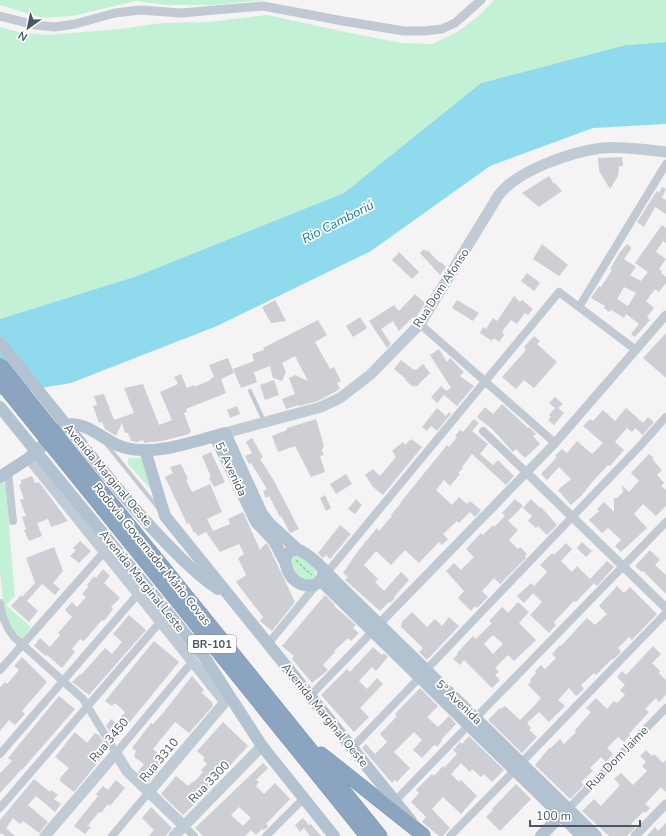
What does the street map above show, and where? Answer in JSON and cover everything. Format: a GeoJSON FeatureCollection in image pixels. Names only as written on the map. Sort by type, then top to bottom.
{"type":"FeatureCollection","features":[{"type":"Feature","properties":{"kind":"highway","name":"Rodovia Governador Mário Covas"},"geometry":{"type":"LineString","coordinates":[[0,366],[61,449],[367,836]]}},
{"type":"Feature","properties":{"kind":"highway","name":"Rodovia Governador Mário Covas"},"geometry":{"type":"LineString","coordinates":[[0,381],[61,449],[301,738],[380,836]]}},
{"type":"Feature","properties":{"kind":"highway"},"geometry":{"type":"LineString","coordinates":[[301,738],[423,836]]}},
{"type":"Feature","properties":{"kind":"main road","name":"Rua Dom Afonso"},"geometry":{"type":"LineString","coordinates":[[29,458],[65,426],[71,424],[83,426],[116,445],[126,448],[145,450],[158,449],[265,423],[321,407],[340,398],[370,375],[420,324],[498,196],[504,188],[514,180],[531,170],[587,151],[617,148],[666,152]]}},
{"type":"Feature","properties":{"kind":"main road","name":"Avenida Marginal Oeste"},"geometry":{"type":"LineString","coordinates":[[0,343],[143,518],[194,571],[213,586],[228,594]]}},
{"type":"Feature","properties":{"kind":"main road","name":"Avenida Marginal Leste"},"geometry":{"type":"LineString","coordinates":[[0,407],[205,658],[262,746],[334,836]]}},
{"type":"Feature","properties":{"kind":"main road","name":"5ª Avenida"},"geometry":{"type":"LineString","coordinates":[[220,434],[262,514],[270,524],[297,549]]}},
{"type":"Feature","properties":{"kind":"main road","name":"5ª Avenida"},"geometry":{"type":"LineString","coordinates":[[220,434],[256,522],[274,541],[285,562]]}},
{"type":"Feature","properties":{"kind":"main road","name":"Avenida Marginal Oeste"},"geometry":{"type":"LineString","coordinates":[[145,450],[165,516],[423,836]]}},
{"type":"Feature","properties":{"kind":"main road"},"geometry":{"type":"LineString","coordinates":[[4,474],[29,458]]}},
{"type":"Feature","properties":{"kind":"main road","name":"Avenida Marginal Leste"},"geometry":{"type":"LineString","coordinates":[[29,458],[224,702]]}},
{"type":"Feature","properties":{"kind":"main road"},"geometry":{"type":"LineString","coordinates":[[297,549],[308,556],[322,576],[312,586],[301,585],[292,578],[285,562],[286,555],[292,550],[297,549]]}},
{"type":"Feature","properties":{"kind":"main road","name":"5ª Avenida"},"geometry":{"type":"LineString","coordinates":[[322,576],[565,812],[596,836]]}},
{"type":"Feature","properties":{"kind":"main road","name":"Rua 3310"},"geometry":{"type":"LineString","coordinates":[[149,792],[224,702]]}},
{"type":"Feature","properties":{"kind":"main road","name":"Rua 3300"},"geometry":{"type":"LineString","coordinates":[[174,836],[262,746]]}},
{"type":"Feature","properties":{"kind":"main road"},"geometry":{"type":"LineString","coordinates":[[116,753],[127,771],[184,826]]}},
{"type":"Feature","properties":{"kind":"main road","name":"Rua 3450"},"geometry":{"type":"LineString","coordinates":[[45,836],[116,753]]}},
{"type":"Feature","properties":{"kind":"main road","name":"5ª Avenida"},"geometry":{"type":"LineString","coordinates":[[565,812],[582,836]]}},
{"type":"Feature","properties":{"kind":"main road","name":"Rua Dom Jaime"},"geometry":{"type":"LineString","coordinates":[[541,836],[565,812]]}},
{"type":"Feature","properties":{"kind":"street"},"geometry":{"type":"LineString","coordinates":[[0,16],[34,25],[54,27],[75,24],[115,13],[140,10],[181,13],[262,6],[404,31],[424,31],[442,29],[455,23],[480,0]]}},
{"type":"Feature","properties":{"kind":"street"},"geometry":{"type":"LineString","coordinates":[[579,307],[666,164]]}},
{"type":"Feature","properties":{"kind":"street"},"geometry":{"type":"LineString","coordinates":[[268,644],[322,576],[559,292],[636,350]]}},
{"type":"Feature","properties":{"kind":"street"},"geometry":{"type":"LineString","coordinates":[[310,696],[555,443],[666,315]]}},
{"type":"Feature","properties":{"kind":"street"},"geometry":{"type":"LineString","coordinates":[[420,324],[555,443]]}},
{"type":"Feature","properties":{"kind":"street"},"geometry":{"type":"LineString","coordinates":[[352,748],[666,417]]}},
{"type":"Feature","properties":{"kind":"street"},"geometry":{"type":"LineString","coordinates":[[483,430],[666,608]]}},
{"type":"Feature","properties":{"kind":"street"},"geometry":{"type":"LineString","coordinates":[[4,474],[13,521]]}},
{"type":"Feature","properties":{"kind":"street"},"geometry":{"type":"LineString","coordinates":[[395,801],[666,522]]}},
{"type":"Feature","properties":{"kind":"street"},"geometry":{"type":"LineString","coordinates":[[0,670],[104,552]]}},
{"type":"Feature","properties":{"kind":"street"},"geometry":{"type":"LineString","coordinates":[[0,754],[138,594]]}},
{"type":"Feature","properties":{"kind":"street"},"geometry":{"type":"LineString","coordinates":[[0,603],[4,623],[14,637],[77,693],[88,706],[116,753]]}},
{"type":"Feature","properties":{"kind":"street"},"geometry":{"type":"LineString","coordinates":[[450,836],[666,613]]}},
{"type":"Feature","properties":{"kind":"street"},"geometry":{"type":"LineString","coordinates":[[0,808],[160,622]]}},
{"type":"Feature","properties":{"kind":"street","name":"Rua 3450"},"geometry":{"type":"LineString","coordinates":[[116,753],[192,662]]}},
{"type":"Feature","properties":{"kind":"street","name":"Rua Dom Jaime"},"geometry":{"type":"LineString","coordinates":[[565,812],[666,708]]}},
{"type":"Feature","properties":{"kind":"street","name":"Rua 3310"},"geometry":{"type":"LineString","coordinates":[[112,836],[149,792]]}},
{"type":"Feature","properties":{"kind":"street"},"geometry":{"type":"LineString","coordinates":[[266,836],[304,798]]}},
{"type":"Feature","properties":{"kind":"street"},"geometry":{"type":"LineString","coordinates":[[635,836],[666,804]]}},
{"type":"Feature","properties":{"kind":"street"},"geometry":{"type":"LineString","coordinates":[[184,826],[194,836]]}},
{"type":"Feature","properties":{"kind":"lane"},"geometry":{"type":"LineString","coordinates":[[250,391],[265,423]]}},
{"type":"Feature","properties":{"kind":"lane"},"geometry":{"type":"LineString","coordinates":[[100,435],[165,516]]}},
{"type":"Feature","properties":{"kind":"green space"},"geometry":{"type":"Polygon","coordinates":[[[0,0],[264,0],[212,5],[166,5],[136,1],[72,16],[42,18],[0,5],[0,0]]]}},
{"type":"Feature","properties":{"kind":"green space"},"geometry":{"type":"Polygon","coordinates":[[[494,0],[666,0],[666,42],[626,45],[481,83],[344,193],[137,276],[0,319],[0,27],[18,32],[46,35],[120,29],[162,23],[209,22],[267,15],[402,43],[432,44],[457,32],[480,15],[494,0]]]}},
{"type":"Feature","properties":{"kind":"green space"},"geometry":{"type":"Polygon","coordinates":[[[128,458],[141,458],[151,490],[128,464],[128,458]]]}},
{"type":"Feature","properties":{"kind":"green space"},"geometry":{"type":"Polygon","coordinates":[[[5,478],[15,596],[6,605],[31,627],[22,639],[8,620],[3,601],[0,572],[0,481],[5,478]]]}},
{"type":"Feature","properties":{"kind":"green space"},"geometry":{"type":"Polygon","coordinates":[[[296,553],[313,566],[316,571],[314,579],[299,582],[289,559],[296,553]]]}},
{"type":"Feature","properties":{"kind":"water","name":"Rio Camboriú"},"geometry":{"type":"Polygon","coordinates":[[[666,42],[666,124],[593,128],[490,166],[371,251],[217,326],[71,383],[0,395],[0,319],[137,276],[344,193],[481,83],[626,45],[666,42]]]}},
{"type":"Feature","properties":{"kind":"building"},"geometry":{"type":"Polygon","coordinates":[[[622,157],[623,166],[619,166],[618,176],[610,189],[599,171],[598,158],[622,157]]]}},
{"type":"Feature","properties":{"kind":"building"},"geometry":{"type":"Polygon","coordinates":[[[549,176],[554,184],[555,183],[562,191],[539,207],[522,193],[549,176]]]}},
{"type":"Feature","properties":{"kind":"building"},"geometry":{"type":"Polygon","coordinates":[[[662,187],[666,189],[662,198],[666,200],[666,214],[655,207],[644,227],[637,222],[657,191],[659,193],[662,187]]]}},
{"type":"Feature","properties":{"kind":"building"},"geometry":{"type":"Polygon","coordinates":[[[662,225],[666,228],[666,243],[663,241],[656,252],[666,259],[659,269],[666,277],[666,283],[659,292],[655,289],[646,301],[654,308],[647,317],[650,320],[635,337],[631,334],[639,324],[626,314],[624,318],[611,310],[609,312],[604,308],[605,306],[591,298],[599,286],[601,287],[612,270],[610,269],[620,252],[627,244],[631,247],[631,249],[624,259],[636,267],[630,275],[641,281],[648,272],[635,263],[662,225]],[[624,287],[617,299],[628,306],[636,293],[624,287]]]}},
{"type":"Feature","properties":{"kind":"building"},"geometry":{"type":"Polygon","coordinates":[[[542,244],[568,265],[559,276],[533,259],[542,244]]]}},
{"type":"Feature","properties":{"kind":"building"},"geometry":{"type":"Polygon","coordinates":[[[424,249],[446,267],[440,275],[420,253],[424,249]]]}},
{"type":"Feature","properties":{"kind":"building"},"geometry":{"type":"Polygon","coordinates":[[[399,252],[419,272],[412,279],[392,260],[399,252]]]}},
{"type":"Feature","properties":{"kind":"building"},"geometry":{"type":"Polygon","coordinates":[[[527,273],[540,283],[534,291],[521,281],[527,273]]]}},
{"type":"Feature","properties":{"kind":"building"},"geometry":{"type":"Polygon","coordinates":[[[415,294],[425,303],[415,319],[413,317],[399,331],[393,321],[381,329],[391,344],[387,348],[369,321],[394,305],[399,311],[415,294]]]}},
{"type":"Feature","properties":{"kind":"building"},"geometry":{"type":"Polygon","coordinates":[[[514,296],[520,302],[522,300],[533,309],[528,315],[525,313],[517,324],[511,320],[502,332],[504,335],[499,342],[494,338],[492,341],[480,333],[483,327],[486,329],[493,318],[497,321],[514,296]]]}},
{"type":"Feature","properties":{"kind":"building"},"geometry":{"type":"Polygon","coordinates":[[[275,300],[286,321],[271,323],[262,307],[275,300]]]}},
{"type":"Feature","properties":{"kind":"building"},"geometry":{"type":"Polygon","coordinates":[[[457,300],[479,313],[473,321],[452,308],[457,300]]]}},
{"type":"Feature","properties":{"kind":"building"},"geometry":{"type":"Polygon","coordinates":[[[360,317],[367,328],[353,337],[346,326],[360,317]]]}},
{"type":"Feature","properties":{"kind":"building"},"geometry":{"type":"Polygon","coordinates":[[[318,320],[327,335],[315,342],[330,369],[334,367],[341,381],[337,383],[340,389],[318,401],[286,409],[282,399],[295,394],[289,378],[295,375],[308,381],[295,356],[282,363],[286,372],[282,381],[273,378],[270,366],[254,372],[257,382],[241,388],[233,369],[254,361],[252,354],[264,350],[263,348],[318,320]]]}},
{"type":"Feature","properties":{"kind":"building"},"geometry":{"type":"Polygon","coordinates":[[[666,333],[666,378],[643,358],[666,333]]]}},
{"type":"Feature","properties":{"kind":"building"},"geometry":{"type":"Polygon","coordinates":[[[534,336],[540,341],[537,344],[557,362],[534,388],[524,380],[516,389],[502,377],[526,350],[524,347],[534,336]]]}},
{"type":"Feature","properties":{"kind":"building"},"geometry":{"type":"Polygon","coordinates":[[[439,349],[447,362],[450,358],[464,372],[460,376],[474,386],[457,406],[444,395],[437,403],[431,397],[441,386],[446,391],[451,388],[430,355],[439,349]]]}},
{"type":"Feature","properties":{"kind":"building"},"geometry":{"type":"Polygon","coordinates":[[[228,358],[234,373],[221,379],[226,393],[186,409],[187,412],[184,413],[191,432],[189,434],[162,441],[144,443],[143,440],[137,442],[131,441],[128,433],[125,433],[122,423],[116,436],[105,429],[102,422],[99,423],[93,406],[97,405],[94,396],[104,394],[114,420],[134,413],[124,388],[143,384],[159,425],[172,420],[160,392],[178,384],[174,377],[181,374],[187,388],[194,385],[194,387],[211,380],[210,379],[214,377],[209,365],[228,358]]]}},
{"type":"Feature","properties":{"kind":"building"},"geometry":{"type":"Polygon","coordinates":[[[401,360],[414,370],[423,364],[430,373],[416,387],[414,385],[413,387],[394,369],[401,360]]]}},
{"type":"Feature","properties":{"kind":"building"},"geometry":{"type":"Polygon","coordinates":[[[274,380],[279,395],[265,400],[260,385],[274,380]]]}},
{"type":"Feature","properties":{"kind":"building"},"geometry":{"type":"Polygon","coordinates":[[[555,397],[563,404],[558,408],[564,413],[554,425],[548,420],[551,417],[549,415],[555,408],[549,403],[555,397]]]}},
{"type":"Feature","properties":{"kind":"building"},"geometry":{"type":"Polygon","coordinates":[[[502,404],[536,434],[533,436],[540,444],[525,458],[516,449],[513,452],[492,429],[477,417],[485,407],[493,414],[502,404]]]}},
{"type":"Feature","properties":{"kind":"building"},"geometry":{"type":"Polygon","coordinates":[[[237,406],[240,414],[230,418],[227,410],[237,406]]]}},
{"type":"Feature","properties":{"kind":"building"},"geometry":{"type":"Polygon","coordinates":[[[437,408],[446,416],[449,412],[451,414],[437,431],[431,426],[427,431],[422,427],[437,408]]]}},
{"type":"Feature","properties":{"kind":"building"},"geometry":{"type":"Polygon","coordinates":[[[626,408],[643,423],[648,417],[654,422],[643,435],[635,428],[632,432],[627,428],[615,442],[624,450],[571,505],[558,490],[571,479],[559,467],[547,480],[541,474],[557,457],[555,456],[562,449],[567,453],[577,441],[592,454],[603,443],[583,426],[590,419],[593,421],[603,410],[615,421],[626,408]]]}},
{"type":"Feature","properties":{"kind":"building"},"geometry":{"type":"Polygon","coordinates":[[[316,419],[324,446],[322,450],[324,455],[320,456],[325,472],[311,477],[295,446],[278,452],[272,436],[287,430],[287,428],[316,419]]]}},
{"type":"Feature","properties":{"kind":"building"},"geometry":{"type":"Polygon","coordinates":[[[474,419],[479,423],[472,431],[488,444],[480,454],[493,465],[498,460],[514,476],[506,485],[472,454],[458,473],[460,474],[450,486],[444,480],[436,490],[452,505],[459,497],[467,504],[470,501],[481,510],[475,517],[470,512],[459,523],[457,521],[443,534],[448,539],[442,545],[439,542],[419,563],[405,550],[391,565],[376,551],[364,565],[378,579],[375,582],[384,591],[401,572],[409,580],[394,597],[395,598],[380,611],[345,580],[348,577],[343,573],[358,551],[377,528],[379,531],[392,516],[391,515],[400,503],[447,445],[449,447],[457,437],[455,436],[460,430],[463,432],[474,419]]]}},
{"type":"Feature","properties":{"kind":"building"},"geometry":{"type":"Polygon","coordinates":[[[252,438],[263,457],[260,459],[273,479],[299,529],[290,533],[269,496],[266,498],[263,491],[267,489],[245,456],[252,453],[246,442],[252,438]]]}},
{"type":"Feature","properties":{"kind":"building"},"geometry":{"type":"Polygon","coordinates":[[[411,439],[422,447],[383,495],[373,487],[365,475],[373,469],[380,476],[396,457],[392,451],[403,442],[405,445],[411,439]]]}},
{"type":"Feature","properties":{"kind":"building"},"geometry":{"type":"Polygon","coordinates":[[[211,452],[225,482],[214,487],[209,478],[211,477],[202,456],[211,452]]]}},
{"type":"Feature","properties":{"kind":"building"},"geometry":{"type":"Polygon","coordinates":[[[649,454],[654,458],[652,459],[662,470],[657,475],[664,483],[661,486],[666,490],[666,506],[656,516],[643,504],[634,514],[647,528],[621,552],[615,546],[621,540],[608,528],[602,533],[589,520],[599,511],[597,509],[604,502],[614,512],[614,498],[617,498],[623,492],[622,485],[629,492],[639,481],[631,473],[649,454]]]}},
{"type":"Feature","properties":{"kind":"building"},"geometry":{"type":"Polygon","coordinates":[[[181,464],[192,492],[210,484],[222,512],[207,519],[213,531],[230,524],[228,519],[243,512],[260,550],[266,543],[268,545],[295,602],[272,631],[260,621],[263,617],[236,582],[246,575],[238,558],[244,554],[239,544],[220,552],[206,532],[198,536],[195,532],[194,533],[189,523],[187,524],[165,477],[173,473],[170,467],[181,464]]]}},
{"type":"Feature","properties":{"kind":"building"},"geometry":{"type":"Polygon","coordinates":[[[346,474],[352,484],[336,494],[330,484],[346,474]]]}},
{"type":"Feature","properties":{"kind":"building"},"geometry":{"type":"Polygon","coordinates":[[[32,476],[35,483],[39,482],[68,521],[51,527],[48,519],[37,523],[42,536],[29,541],[24,530],[26,529],[22,517],[26,516],[20,500],[24,499],[19,485],[21,484],[21,480],[32,476]]]}},
{"type":"Feature","properties":{"kind":"building"},"geometry":{"type":"Polygon","coordinates":[[[325,495],[331,508],[326,511],[320,498],[325,495]]]}},
{"type":"Feature","properties":{"kind":"building"},"geometry":{"type":"Polygon","coordinates":[[[356,499],[362,505],[355,514],[348,509],[356,499]]]}},
{"type":"Feature","properties":{"kind":"building"},"geometry":{"type":"Polygon","coordinates":[[[515,499],[523,506],[508,521],[518,530],[509,540],[518,549],[520,547],[527,554],[525,556],[526,558],[500,584],[494,578],[482,591],[488,597],[477,608],[475,606],[471,611],[458,598],[464,591],[446,571],[454,563],[461,570],[474,557],[466,549],[481,533],[483,535],[505,516],[502,513],[515,499]]]}},
{"type":"Feature","properties":{"kind":"building"},"geometry":{"type":"Polygon","coordinates":[[[531,499],[540,508],[541,507],[557,525],[547,535],[538,526],[536,528],[528,521],[532,516],[523,508],[531,499]]]}},
{"type":"Feature","properties":{"kind":"building"},"geometry":{"type":"Polygon","coordinates":[[[340,525],[351,534],[330,559],[326,555],[323,558],[318,553],[340,525]]]}},
{"type":"Feature","properties":{"kind":"building"},"geometry":{"type":"Polygon","coordinates":[[[80,541],[91,551],[79,563],[70,556],[76,550],[73,548],[80,541]]]}},
{"type":"Feature","properties":{"kind":"building"},"geometry":{"type":"Polygon","coordinates":[[[582,542],[592,551],[586,557],[577,548],[582,542]]]}},
{"type":"Feature","properties":{"kind":"building"},"geometry":{"type":"Polygon","coordinates":[[[566,543],[572,549],[561,561],[572,572],[577,566],[590,579],[607,561],[614,567],[597,586],[594,583],[576,602],[574,601],[554,622],[556,625],[549,633],[530,615],[542,602],[533,593],[524,603],[517,596],[531,583],[534,586],[547,572],[540,565],[552,553],[554,555],[566,543]]]}},
{"type":"Feature","properties":{"kind":"building"},"geometry":{"type":"Polygon","coordinates":[[[54,547],[63,571],[53,583],[60,589],[55,595],[42,584],[27,601],[38,611],[29,622],[11,606],[35,583],[26,558],[54,547]]]}},
{"type":"Feature","properties":{"kind":"building"},"geometry":{"type":"Polygon","coordinates":[[[650,550],[660,560],[655,565],[666,575],[666,594],[643,571],[642,572],[635,566],[650,550]]]}},
{"type":"Feature","properties":{"kind":"building"},"geometry":{"type":"Polygon","coordinates":[[[103,569],[110,576],[104,583],[120,598],[111,607],[113,609],[104,621],[102,620],[84,641],[80,639],[72,649],[75,652],[62,668],[34,646],[40,638],[50,647],[60,635],[58,633],[72,617],[65,610],[72,602],[77,607],[86,597],[82,594],[89,586],[87,585],[94,576],[96,578],[103,569]]]}},
{"type":"Feature","properties":{"kind":"building"},"geometry":{"type":"Polygon","coordinates":[[[617,586],[624,593],[630,587],[657,614],[632,640],[629,637],[618,648],[621,652],[613,660],[612,659],[596,675],[594,673],[581,685],[584,689],[579,694],[576,696],[569,688],[558,700],[565,706],[549,722],[539,712],[527,723],[531,728],[529,730],[537,737],[522,753],[489,721],[489,719],[500,708],[501,709],[505,706],[520,720],[531,709],[541,698],[528,685],[536,673],[535,671],[541,665],[545,669],[556,658],[552,654],[587,618],[595,625],[607,614],[599,606],[617,586]]]}},
{"type":"Feature","properties":{"kind":"building"},"geometry":{"type":"Polygon","coordinates":[[[325,595],[335,605],[334,606],[356,625],[353,628],[359,633],[351,641],[348,638],[334,651],[335,652],[323,665],[328,670],[312,683],[292,659],[294,656],[282,646],[325,595]]]}},
{"type":"Feature","properties":{"kind":"building"},"geometry":{"type":"Polygon","coordinates":[[[518,602],[529,612],[519,623],[536,640],[514,661],[508,655],[495,668],[499,672],[495,675],[500,680],[492,688],[464,660],[460,665],[453,659],[473,636],[476,639],[492,623],[489,621],[502,607],[508,613],[518,602]],[[493,635],[484,644],[493,654],[503,644],[493,635]]]}},
{"type":"Feature","properties":{"kind":"building"},"geometry":{"type":"Polygon","coordinates":[[[412,612],[427,627],[435,619],[442,626],[449,617],[459,626],[427,660],[419,652],[423,648],[401,627],[402,622],[412,612]]]}},
{"type":"Feature","properties":{"kind":"building"},"geometry":{"type":"Polygon","coordinates":[[[129,615],[146,630],[89,695],[72,682],[80,674],[81,675],[105,648],[112,654],[122,642],[113,634],[129,615]]]}},
{"type":"Feature","properties":{"kind":"building"},"geometry":{"type":"Polygon","coordinates":[[[154,641],[179,662],[116,739],[114,739],[106,726],[111,719],[116,723],[125,712],[115,703],[112,706],[105,701],[154,641]]]}},
{"type":"Feature","properties":{"kind":"building"},"geometry":{"type":"Polygon","coordinates":[[[653,646],[661,654],[652,663],[666,680],[666,695],[659,702],[656,698],[645,709],[649,712],[629,734],[630,735],[624,742],[618,737],[607,748],[613,754],[606,762],[601,757],[590,768],[593,771],[581,782],[584,785],[570,799],[535,765],[550,747],[551,748],[560,739],[564,744],[576,732],[575,730],[591,712],[586,708],[596,698],[607,709],[614,701],[617,703],[625,695],[620,690],[625,685],[617,677],[622,671],[626,675],[653,646]]]}},
{"type":"Feature","properties":{"kind":"building"},"geometry":{"type":"Polygon","coordinates":[[[373,647],[382,655],[384,653],[388,657],[376,671],[372,667],[359,681],[367,689],[377,678],[383,684],[360,708],[369,717],[354,732],[321,695],[347,669],[350,672],[373,647]]]}},
{"type":"Feature","properties":{"kind":"building"},"geometry":{"type":"Polygon","coordinates":[[[22,657],[47,682],[22,711],[25,714],[15,725],[9,720],[0,731],[0,687],[5,682],[7,684],[19,670],[14,666],[22,657]]]}},
{"type":"Feature","properties":{"kind":"building"},"geometry":{"type":"Polygon","coordinates":[[[192,676],[204,690],[202,693],[212,702],[213,706],[189,733],[175,722],[153,749],[165,759],[156,770],[158,771],[148,782],[138,772],[144,764],[134,757],[136,751],[132,748],[151,723],[153,724],[163,713],[192,676]]]}},
{"type":"Feature","properties":{"kind":"building"},"geometry":{"type":"Polygon","coordinates":[[[420,688],[438,706],[427,717],[438,727],[449,716],[456,724],[441,740],[442,741],[437,747],[436,745],[433,746],[422,758],[413,750],[422,740],[414,732],[394,752],[410,768],[397,782],[395,780],[392,783],[362,748],[366,744],[375,754],[387,742],[380,734],[397,716],[395,714],[420,688]]]}},
{"type":"Feature","properties":{"kind":"building"},"geometry":{"type":"Polygon","coordinates":[[[59,696],[75,709],[0,793],[0,773],[12,761],[8,758],[59,696]]]}},
{"type":"Feature","properties":{"kind":"building"},"geometry":{"type":"Polygon","coordinates":[[[223,722],[248,746],[201,798],[183,815],[161,794],[176,776],[188,786],[203,772],[201,770],[207,764],[203,760],[205,758],[197,751],[223,722]]]}},
{"type":"Feature","properties":{"kind":"building"},"geometry":{"type":"Polygon","coordinates":[[[75,732],[87,743],[95,733],[99,735],[107,748],[100,756],[102,757],[74,792],[60,781],[60,778],[69,768],[55,757],[75,732]]]}},
{"type":"Feature","properties":{"kind":"building"},"geometry":{"type":"Polygon","coordinates":[[[469,736],[504,770],[492,782],[484,774],[481,777],[472,769],[470,772],[461,763],[451,774],[459,782],[461,780],[477,796],[461,814],[443,797],[432,809],[450,828],[443,836],[439,836],[422,822],[426,817],[411,802],[419,793],[416,790],[432,774],[434,776],[443,766],[444,768],[457,754],[453,750],[460,742],[462,744],[469,736]]]}},
{"type":"Feature","properties":{"kind":"building"},"geometry":{"type":"Polygon","coordinates":[[[646,750],[652,756],[654,754],[663,763],[666,760],[666,792],[661,787],[645,804],[650,808],[645,813],[644,811],[631,824],[635,828],[627,836],[609,836],[582,811],[594,799],[601,806],[620,785],[614,779],[621,773],[633,785],[647,771],[642,766],[646,762],[640,756],[646,750]]]}},
{"type":"Feature","properties":{"kind":"building"},"geometry":{"type":"Polygon","coordinates":[[[263,763],[268,768],[256,780],[259,782],[256,786],[264,794],[275,783],[290,799],[266,824],[268,826],[256,835],[251,830],[245,836],[203,836],[195,828],[263,763]],[[239,807],[231,815],[243,826],[251,818],[239,807]]]}},
{"type":"Feature","properties":{"kind":"building"},"geometry":{"type":"Polygon","coordinates":[[[34,779],[50,792],[51,790],[58,795],[54,799],[61,804],[55,812],[36,796],[28,805],[48,822],[39,833],[23,821],[20,824],[13,818],[6,828],[15,836],[5,836],[1,833],[0,835],[0,820],[34,779]]]}},
{"type":"Feature","properties":{"kind":"building"},"geometry":{"type":"Polygon","coordinates":[[[116,780],[125,788],[110,806],[108,804],[101,813],[99,812],[89,824],[88,826],[91,827],[85,834],[74,826],[98,796],[96,794],[103,786],[108,790],[116,780]]]}},
{"type":"Feature","properties":{"kind":"building"},"geometry":{"type":"Polygon","coordinates":[[[516,784],[531,799],[500,831],[486,817],[516,784]]]}},
{"type":"Feature","properties":{"kind":"building"},"geometry":{"type":"Polygon","coordinates":[[[151,807],[172,828],[166,836],[149,836],[154,830],[142,818],[151,807]]]}},
{"type":"Feature","properties":{"kind":"building"},"geometry":{"type":"Polygon","coordinates":[[[303,818],[309,825],[311,824],[321,836],[310,836],[304,828],[300,832],[295,825],[303,818]]]}},
{"type":"Feature","properties":{"kind":"building"},"geometry":{"type":"Polygon","coordinates":[[[666,823],[666,836],[647,836],[655,827],[658,831],[666,823]]]}}]}
